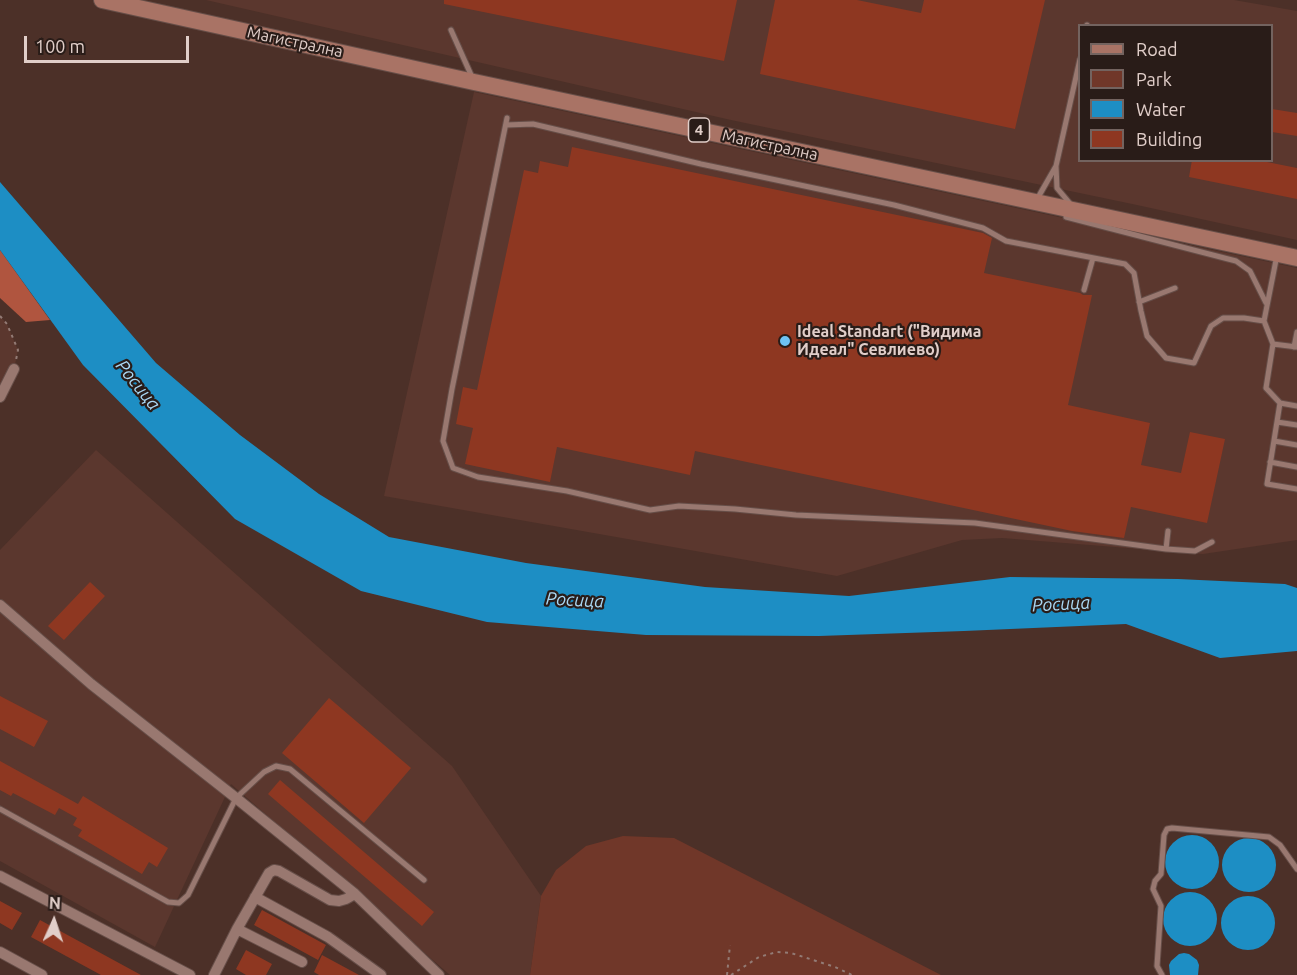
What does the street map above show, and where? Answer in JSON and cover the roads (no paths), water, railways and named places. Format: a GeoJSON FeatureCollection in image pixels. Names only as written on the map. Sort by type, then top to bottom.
{"type":"FeatureCollection","features":[{"type":"Feature","properties":{"kind":"main road","name":"Магистрална"},"geometry":{"type":"LineString","coordinates":[[102,0],[1040,207],[1075,210],[1297,258]]}},
{"type":"Feature","properties":{"kind":"street"},"geometry":{"type":"LineString","coordinates":[[0,397],[14,369]]}},
{"type":"Feature","properties":{"kind":"street"},"geometry":{"type":"LineString","coordinates":[[0,605],[91,684],[355,894],[439,975]]}},
{"type":"Feature","properties":{"kind":"street"},"geometry":{"type":"LineString","coordinates":[[214,975],[255,897],[269,873],[274,870],[330,900],[339,901],[355,894]]}},
{"type":"Feature","properties":{"kind":"street"},"geometry":{"type":"LineString","coordinates":[[0,876],[190,975]]}},
{"type":"Feature","properties":{"kind":"street"},"geometry":{"type":"LineString","coordinates":[[255,897],[328,938],[381,975]]}},
{"type":"Feature","properties":{"kind":"street"},"geometry":{"type":"LineString","coordinates":[[237,929],[302,962]]}},
{"type":"Feature","properties":{"kind":"street"},"geometry":{"type":"LineString","coordinates":[[0,952],[42,975]]}},
{"type":"Feature","properties":{"kind":"lane"},"geometry":{"type":"LineString","coordinates":[[452,30],[474,82]]}},
{"type":"Feature","properties":{"kind":"lane"},"geometry":{"type":"LineString","coordinates":[[1040,207],[1056,166],[1078,68]]}},
{"type":"Feature","properties":{"kind":"lane"},"geometry":{"type":"LineString","coordinates":[[507,118],[443,441],[453,468],[478,477],[567,491],[650,510],[679,506],[975,523],[1195,551],[1212,542]]}},
{"type":"Feature","properties":{"kind":"lane"},"geometry":{"type":"LineString","coordinates":[[506,125],[533,123],[701,164],[894,205],[983,228],[1006,241],[1125,264],[1134,273],[1147,336],[1166,358],[1194,363],[1211,326],[1223,318],[1264,321]]}},
{"type":"Feature","properties":{"kind":"lane"},"geometry":{"type":"LineString","coordinates":[[1056,166],[1058,188],[1075,210]]}},
{"type":"Feature","properties":{"kind":"lane"},"geometry":{"type":"LineString","coordinates":[[1056,214],[1236,261],[1250,272],[1266,303]]}},
{"type":"Feature","properties":{"kind":"lane"},"geometry":{"type":"LineString","coordinates":[[1277,253],[1264,321],[1273,344],[1266,388],[1280,403],[1297,406]]}},
{"type":"Feature","properties":{"kind":"lane"},"geometry":{"type":"LineString","coordinates":[[1084,290],[1093,258]]}},
{"type":"Feature","properties":{"kind":"lane"},"geometry":{"type":"LineString","coordinates":[[1139,302],[1175,288]]}},
{"type":"Feature","properties":{"kind":"lane"},"geometry":{"type":"LineString","coordinates":[[1273,344],[1296,347],[1297,332]]}},
{"type":"Feature","properties":{"kind":"lane"},"geometry":{"type":"LineString","coordinates":[[1280,403],[1267,484],[1297,489]]}},
{"type":"Feature","properties":{"kind":"lane"},"geometry":{"type":"LineString","coordinates":[[1277,422],[1297,425]]}},
{"type":"Feature","properties":{"kind":"lane"},"geometry":{"type":"LineString","coordinates":[[1274,441],[1297,444]]}},
{"type":"Feature","properties":{"kind":"lane"},"geometry":{"type":"LineString","coordinates":[[1270,462],[1297,467]]}},
{"type":"Feature","properties":{"kind":"lane"},"geometry":{"type":"LineString","coordinates":[[1166,549],[1168,531]]}},
{"type":"Feature","properties":{"kind":"lane"},"geometry":{"type":"LineString","coordinates":[[0,809],[168,902],[179,903],[188,896],[236,798],[264,772],[276,766],[290,769],[424,880]]}},
{"type":"Feature","properties":{"kind":"lane"},"geometry":{"type":"LineString","coordinates":[[1162,975],[1157,966],[1161,906],[1153,889],[1155,881],[1161,874],[1164,835],[1167,829],[1269,837],[1280,844],[1297,869]]}},
{"type":"Feature","properties":{"kind":"water","name":"Росица"},"geometry":{"type":"Polygon","coordinates":[[[0,182],[156,363],[240,435],[319,494],[389,537],[526,563],[705,587],[849,596],[1010,577],[1178,579],[1285,584],[1297,588],[1297,651],[1220,658],[1126,624],[819,636],[646,635],[487,622],[361,591],[235,519],[83,365],[0,250],[0,182]]]}},
{"type":"Feature","properties":{"kind":"water"},"geometry":{"type":"Polygon","coordinates":[[[1192,835],[1202,837],[1211,843],[1217,852],[1219,862],[1217,872],[1211,881],[1202,887],[1192,889],[1182,887],[1173,881],[1167,872],[1165,862],[1167,852],[1173,843],[1182,837],[1192,835]]]}},
{"type":"Feature","properties":{"kind":"water"},"geometry":{"type":"Polygon","coordinates":[[[1249,838],[1259,840],[1268,846],[1274,855],[1276,865],[1274,875],[1268,884],[1259,890],[1249,892],[1239,890],[1230,884],[1224,875],[1222,865],[1224,855],[1230,846],[1239,840],[1249,838]]]}},
{"type":"Feature","properties":{"kind":"water"},"geometry":{"type":"Polygon","coordinates":[[[1190,892],[1200,894],[1209,900],[1215,909],[1217,919],[1215,929],[1209,938],[1200,944],[1190,946],[1180,944],[1171,938],[1165,929],[1163,919],[1165,909],[1171,900],[1180,894],[1190,892]]]}},
{"type":"Feature","properties":{"kind":"water"},"geometry":{"type":"Polygon","coordinates":[[[1248,896],[1258,898],[1267,904],[1273,913],[1275,923],[1273,933],[1267,942],[1258,948],[1248,950],[1238,948],[1229,942],[1223,933],[1221,923],[1223,913],[1229,904],[1238,898],[1248,896]]]}},
{"type":"Feature","properties":{"kind":"water"},"geometry":{"type":"Polygon","coordinates":[[[1184,953],[1197,960],[1198,975],[1170,975],[1171,961],[1184,953]]]}},
{"type":"Feature","properties":{"kind":"place","name":"Ideal Standart (\"Видима Идеал\" Севлиево)"},"geometry":{"type":"Point","coordinates":[785,341]}}]}
